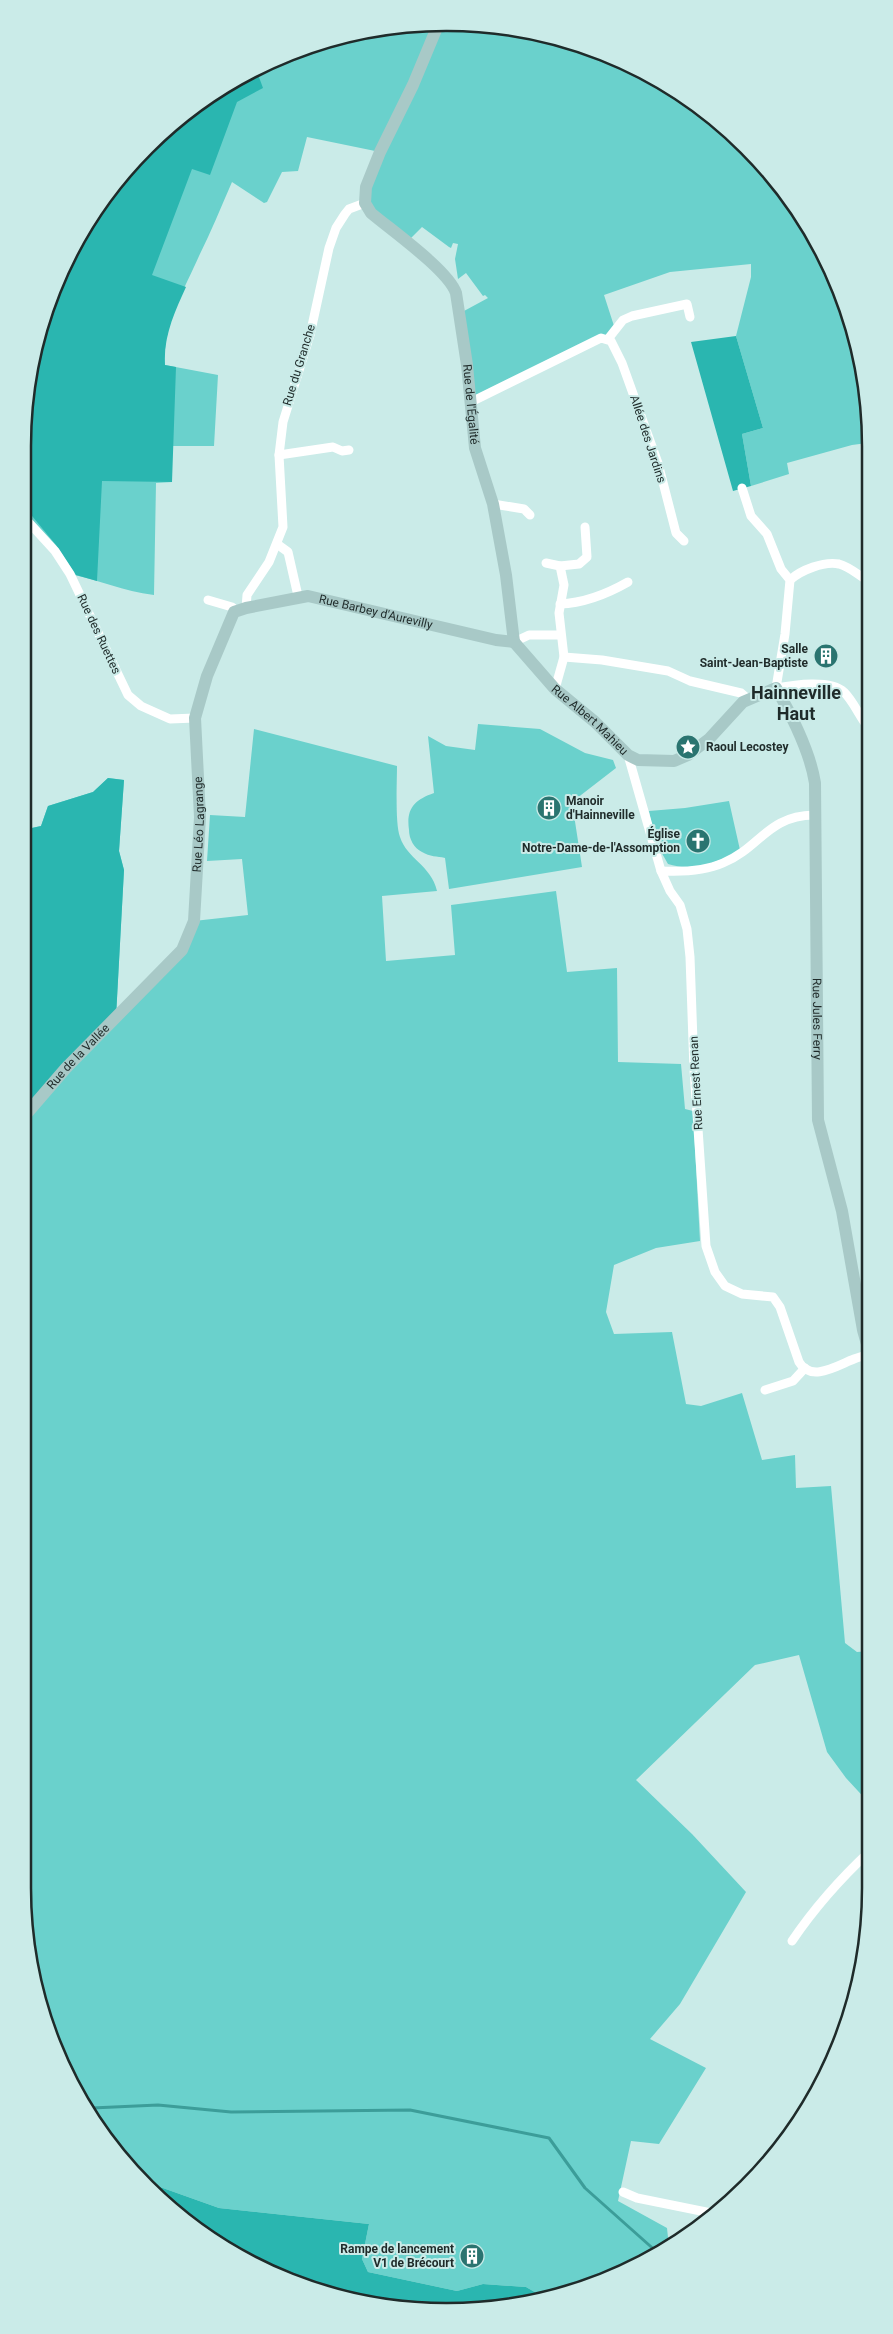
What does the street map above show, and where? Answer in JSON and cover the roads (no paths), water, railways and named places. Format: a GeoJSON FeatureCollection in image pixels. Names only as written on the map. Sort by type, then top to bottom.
{"type":"FeatureCollection","features":[{"type":"Feature","properties":{"kind":"street"},"geometry":{"type":"LineString","coordinates":[[364,203],[366,187],[375,164],[413,85],[435,31]]}},
{"type":"Feature","properties":{"kind":"street","name":"Rue de l'Égalité"},"geometry":{"type":"LineString","coordinates":[[364,203],[371,213],[440,271],[454,288],[460,314],[475,448],[493,504],[506,575],[514,642]]}},
{"type":"Feature","properties":{"kind":"street","name":"Rue du Granche"},"geometry":{"type":"LineString","coordinates":[[241,609],[269,562],[283,524],[279,455],[285,414],[310,335],[333,237],[340,221],[349,209],[364,203]]}},
{"type":"Feature","properties":{"kind":"street"},"geometry":{"type":"LineString","coordinates":[[471,402],[601,338],[608,339],[623,320],[632,316],[687,304],[690,318]]}},
{"type":"Feature","properties":{"kind":"street","name":"Allée des Jardins"},"geometry":{"type":"LineString","coordinates":[[608,339],[614,343],[658,463],[676,533],[684,541]]}},
{"type":"Feature","properties":{"kind":"street"},"geometry":{"type":"LineString","coordinates":[[279,455],[333,447],[342,451],[349,450]]}},
{"type":"Feature","properties":{"kind":"street"},"geometry":{"type":"LineString","coordinates":[[742,488],[751,516],[767,534],[781,569],[790,580],[786,628],[776,688],[808,684],[828,685],[839,688],[862,718]]}},
{"type":"Feature","properties":{"kind":"street"},"geometry":{"type":"LineString","coordinates":[[493,504],[524,509],[530,515]]}},
{"type":"Feature","properties":{"kind":"street","name":"Rue des Ruettes"},"geometry":{"type":"LineString","coordinates":[[31,525],[55,551],[67,569],[128,695],[141,706],[170,719],[195,718]]}},
{"type":"Feature","properties":{"kind":"street"},"geometry":{"type":"LineString","coordinates":[[546,563],[560,566],[579,564],[587,557],[585,527]]}},
{"type":"Feature","properties":{"kind":"street"},"geometry":{"type":"LineString","coordinates":[[277,544],[288,552],[298,596]]}},
{"type":"Feature","properties":{"kind":"street"},"geometry":{"type":"LineString","coordinates":[[790,580],[802,572],[835,564],[849,568],[862,577]]}},
{"type":"Feature","properties":{"kind":"street"},"geometry":{"type":"LineString","coordinates":[[555,689],[564,657],[559,618],[564,585],[560,566]]}},
{"type":"Feature","properties":{"kind":"street"},"geometry":{"type":"LineString","coordinates":[[560,604],[573,604],[607,594],[628,582]]}},
{"type":"Feature","properties":{"kind":"street","name":"Rue Barbey d'Aurevilly"},"geometry":{"type":"LineString","coordinates":[[241,609],[298,596],[308,596],[496,640],[514,642]]}},
{"type":"Feature","properties":{"kind":"street"},"geometry":{"type":"LineString","coordinates":[[208,600],[241,609]]}},
{"type":"Feature","properties":{"kind":"street","name":"Rue Léo Lagrange"},"geometry":{"type":"LineString","coordinates":[[116,1017],[182,950],[194,921],[200,818],[195,718],[207,676],[231,616],[241,609]]}},
{"type":"Feature","properties":{"kind":"street"},"geometry":{"type":"LineString","coordinates":[[514,642],[529,635],[561,635]]}},
{"type":"Feature","properties":{"kind":"street","name":"Rue Albert Mahieu"},"geometry":{"type":"LineString","coordinates":[[514,642],[555,689],[595,722],[628,755],[638,760],[653,762],[680,759],[702,745],[738,706],[748,699],[776,688]]}},
{"type":"Feature","properties":{"kind":"street"},"geometry":{"type":"LineString","coordinates":[[564,657],[602,660],[668,671],[690,680],[741,693],[748,699]]}},
{"type":"Feature","properties":{"kind":"street","name":"Rue Jules Ferry"},"geometry":{"type":"LineString","coordinates":[[776,688],[803,746],[814,777],[818,1114],[842,1211],[862,1324]]}},
{"type":"Feature","properties":{"kind":"street","name":"Rue Ernest Renan"},"geometry":{"type":"LineString","coordinates":[[628,755],[661,871],[682,912],[690,957],[694,1070],[706,1246],[714,1272],[725,1286],[742,1294],[768,1295],[776,1299],[799,1362],[805,1368]]}},
{"type":"Feature","properties":{"kind":"street"},"geometry":{"type":"LineString","coordinates":[[661,871],[681,872],[720,864],[735,857],[777,824],[792,817],[814,815]]}},
{"type":"Feature","properties":{"kind":"street","name":"Rue de la Vallée"},"geometry":{"type":"LineString","coordinates":[[31,1109],[66,1068],[116,1017]]}},
{"type":"Feature","properties":{"kind":"street"},"geometry":{"type":"LineString","coordinates":[[765,1390],[793,1381],[805,1368],[817,1372],[832,1369],[862,1356]]}},
{"type":"Feature","properties":{"kind":"street"},"geometry":{"type":"LineString","coordinates":[[792,1941],[821,1900],[862,1859]]}},
{"type":"Feature","properties":{"kind":"street"},"geometry":{"type":"LineString","coordinates":[[623,2192],[637,2198],[705,2212]]}},
{"type":"Feature","properties":{"kind":"waterway"},"geometry":{"type":"LineString","coordinates":[[95,2108],[158,2105],[231,2112],[410,2110],[549,2138],[585,2188],[652,2248]]}},
{"type":"Feature","properties":{"kind":"place","name":"Salle Saint-Jean-Baptiste"},"geometry":{"type":"Point","coordinates":[826,656]}},
{"type":"Feature","properties":{"kind":"place","name":"Raoul Lecostey"},"geometry":{"type":"Point","coordinates":[688,747]}},
{"type":"Feature","properties":{"kind":"place","name":"Manoir d'Hainneville"},"geometry":{"type":"Point","coordinates":[549,808]}},
{"type":"Feature","properties":{"kind":"place","name":"Église Notre-Dame-de-l'Assomption"},"geometry":{"type":"Point","coordinates":[698,841]}},
{"type":"Feature","properties":{"kind":"place","name":"Rampe de lancement V1 de Brécourt"},"geometry":{"type":"Point","coordinates":[472,2256]}},
{"type":"Feature","properties":{"kind":"district","name":"Hainneville Haut"},"geometry":{"type":"Point","coordinates":[796,702]}}]}
